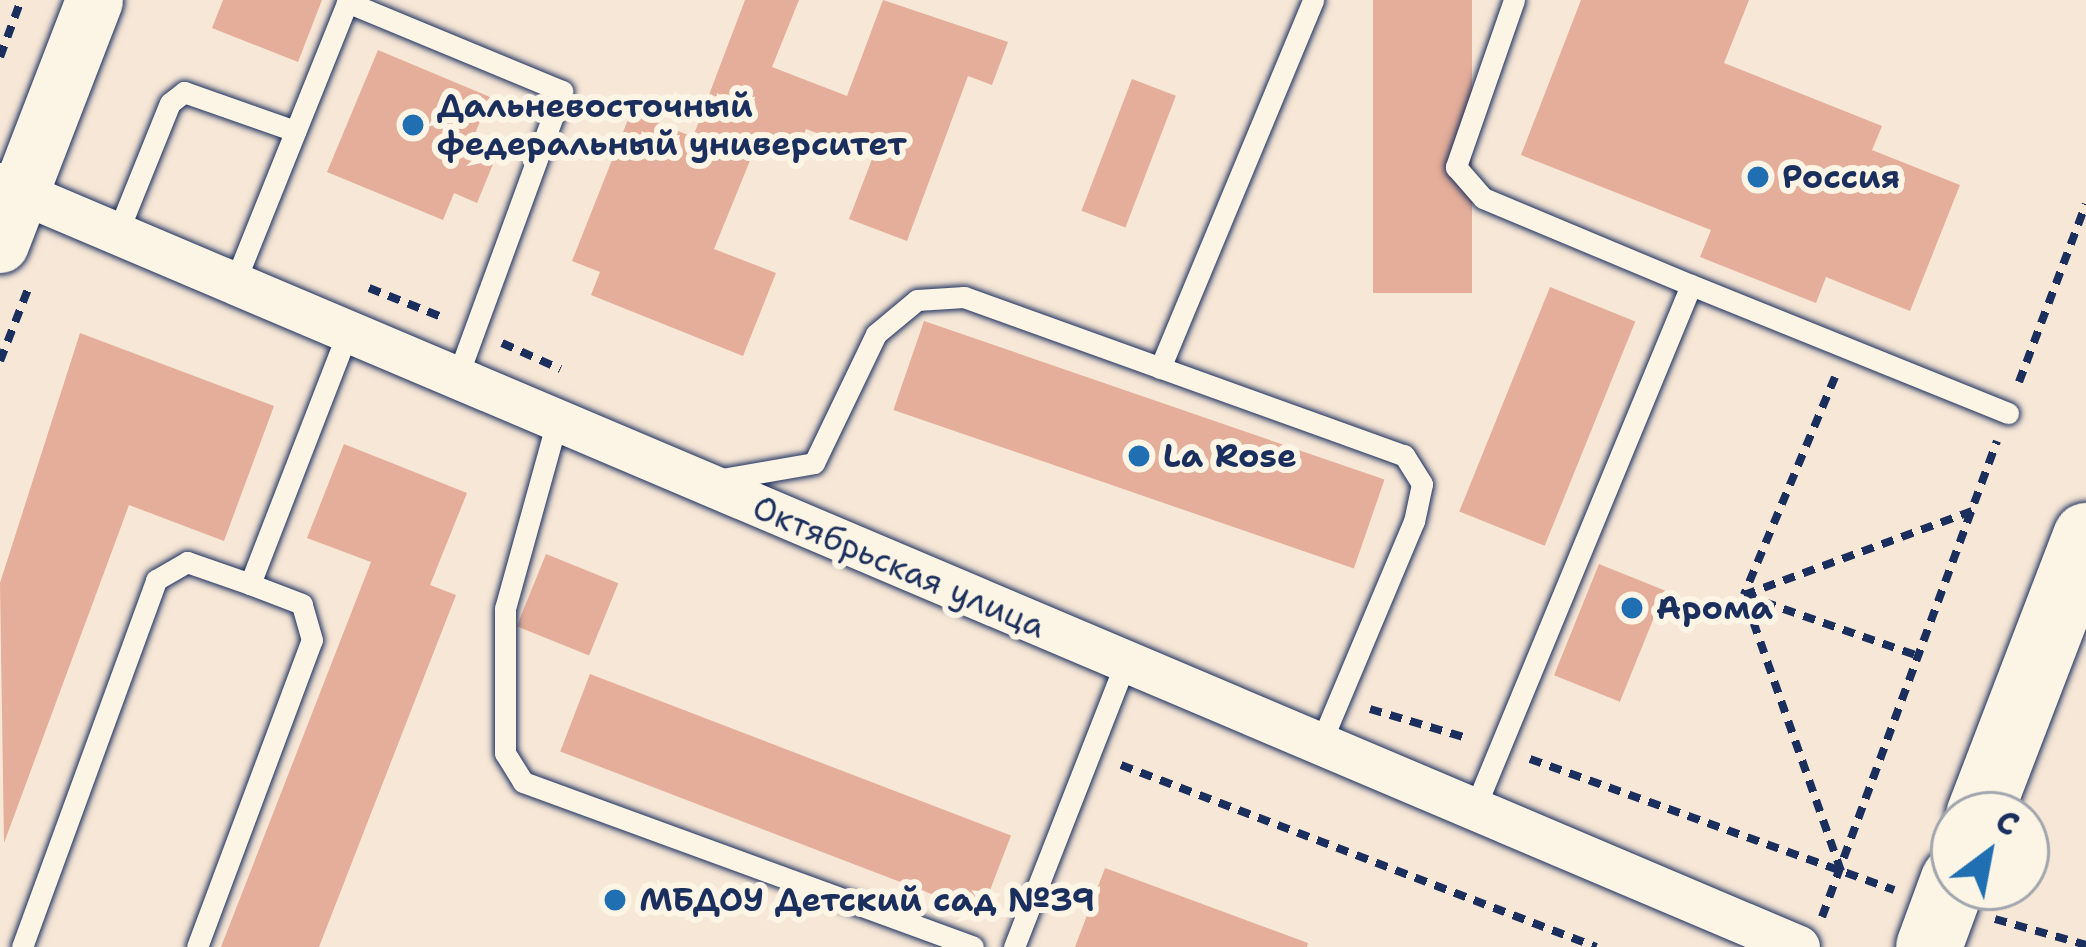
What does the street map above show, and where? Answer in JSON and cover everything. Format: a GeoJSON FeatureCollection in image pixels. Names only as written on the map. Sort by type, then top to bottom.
{"type":"FeatureCollection","features":[{"type":"Feature","properties":{"kind":"main road"},"geometry":{"type":"LineString","coordinates":[[7,207],[94,0]]}},
{"type":"Feature","properties":{"kind":"main road"},"geometry":{"type":"LineString","coordinates":[[1988,791],[2086,536]]}},
{"type":"Feature","properties":{"kind":"street","name":"Октябрьская улица"},"geometry":{"type":"LineString","coordinates":[[7,207],[117,234],[1799,947]]}},
{"type":"Feature","properties":{"kind":"lane"},"geometry":{"type":"LineString","coordinates":[[1160,368],[1313,0]]}},
{"type":"Feature","properties":{"kind":"lane"},"geometry":{"type":"LineString","coordinates":[[1514,0],[1456,167],[1483,198],[2008,413]]}},
{"type":"Feature","properties":{"kind":"lane"},"geometry":{"type":"LineString","coordinates":[[234,284],[347,1],[562,92],[457,378]]}},
{"type":"Feature","properties":{"kind":"lane"},"geometry":{"type":"LineString","coordinates":[[117,234],[170,103],[184,92],[295,131]]}},
{"type":"Feature","properties":{"kind":"lane"},"geometry":{"type":"LineString","coordinates":[[1474,810],[1691,285]]}},
{"type":"Feature","properties":{"kind":"lane"},"geometry":{"type":"LineString","coordinates":[[699,482],[814,463],[876,334],[917,300],[964,297],[1404,455],[1422,484],[1320,746]]}},
{"type":"Feature","properties":{"kind":"lane"},"geometry":{"type":"LineString","coordinates":[[250,584],[347,331]]}},
{"type":"Feature","properties":{"kind":"lane"},"geometry":{"type":"LineString","coordinates":[[556,421],[505,608],[505,753],[523,782],[974,947]]}},
{"type":"Feature","properties":{"kind":"lane"},"geometry":{"type":"LineString","coordinates":[[22,947],[156,580],[187,562],[302,604],[312,640],[197,947]]}},
{"type":"Feature","properties":{"kind":"lane"},"geometry":{"type":"LineString","coordinates":[[1014,947],[1125,664]]}},
{"type":"Feature","properties":{"kind":"path"},"geometry":{"type":"LineString","coordinates":[[0,57],[21,0]]}},
{"type":"Feature","properties":{"kind":"path"},"geometry":{"type":"LineString","coordinates":[[1841,873],[1916,656],[2086,204]]}},
{"type":"Feature","properties":{"kind":"path"},"geometry":{"type":"LineString","coordinates":[[353,281],[579,378]]}},
{"type":"Feature","properties":{"kind":"path"},"geometry":{"type":"LineString","coordinates":[[1841,873],[1744,595],[1848,348]]}},
{"type":"Feature","properties":{"kind":"path"},"geometry":{"type":"LineString","coordinates":[[1744,595],[1972,511]]}},
{"type":"Feature","properties":{"kind":"path"},"geometry":{"type":"LineString","coordinates":[[1744,595],[1916,656]]}},
{"type":"Feature","properties":{"kind":"path"},"geometry":{"type":"LineString","coordinates":[[1339,700],[1503,749],[1930,906]]}},
{"type":"Feature","properties":{"kind":"path"},"geometry":{"type":"LineString","coordinates":[[1090,753],[1596,947]]}},
{"type":"Feature","properties":{"kind":"path"},"geometry":{"type":"LineString","coordinates":[[1942,911],[2086,945]]}},
{"type":"Feature","properties":{"kind":"building"},"geometry":{"type":"Polygon","coordinates":[[[223,0],[322,0],[298,62],[212,28],[223,0]]]}},
{"type":"Feature","properties":{"kind":"building"},"geometry":{"type":"Polygon","coordinates":[[[745,0],[799,0],[772,67],[847,96],[883,0],[1008,42],[992,85],[968,76],[907,241],[849,219],[874,154],[806,129],[798,150],[760,136],[714,249],[776,273],[743,356],[591,295],[600,272],[572,261],[631,112],[693,137],[745,0]]]}},
{"type":"Feature","properties":{"kind":"building"},"geometry":{"type":"Polygon","coordinates":[[[1373,0],[1472,0],[1472,293],[1373,293],[1373,0]]]}},
{"type":"Feature","properties":{"kind":"building","name":"Россия"},"geometry":{"type":"Polygon","coordinates":[[[1581,0],[1749,0],[1724,63],[1882,126],[1872,150],[1960,185],[1910,311],[1826,277],[1816,303],[1700,257],[1711,230],[1521,155],[1581,0]]]}},
{"type":"Feature","properties":{"kind":"building","name":"Дальневосточный федеральный университет"},"geometry":{"type":"Polygon","coordinates":[[[378,50],[490,97],[467,153],[493,164],[477,203],[454,193],[443,220],[327,172],[378,50]]]}},
{"type":"Feature","properties":{"kind":"building"},"geometry":{"type":"Polygon","coordinates":[[[1132,79],[1176,96],[1125,227],[1081,211],[1132,79]]]}},
{"type":"Feature","properties":{"kind":"building"},"geometry":{"type":"Polygon","coordinates":[[[1550,287],[1635,321],[1545,546],[1459,511],[1550,287]]]}},
{"type":"Feature","properties":{"kind":"building"},"geometry":{"type":"Polygon","coordinates":[[[924,321],[1384,480],[1354,568],[893,410],[924,321]]]}},
{"type":"Feature","properties":{"kind":"building"},"geometry":{"type":"Polygon","coordinates":[[[80,333],[274,406],[224,541],[129,505],[4,843],[0,583],[80,333]]]}},
{"type":"Feature","properties":{"kind":"building"},"geometry":{"type":"Polygon","coordinates":[[[344,444],[467,493],[430,585],[456,595],[319,947],[221,947],[371,562],[307,538],[344,444]]]}},
{"type":"Feature","properties":{"kind":"building"},"geometry":{"type":"Polygon","coordinates":[[[546,554],[618,583],[589,656],[517,626],[546,554]]]}},
{"type":"Feature","properties":{"kind":"building"},"geometry":{"type":"Polygon","coordinates":[[[1599,564],[1665,591],[1620,702],[1554,675],[1599,564]]]}},
{"type":"Feature","properties":{"kind":"building"},"geometry":{"type":"Polygon","coordinates":[[[590,674],[1011,836],[981,913],[560,751],[590,674]]]}},
{"type":"Feature","properties":{"kind":"building"},"geometry":{"type":"Polygon","coordinates":[[[1105,868],[1308,943],[1307,947],[1075,947],[1105,868]]]}},
{"type":"Feature","properties":{"kind":"place","name":"Дальневосточный федеральный университет"},"geometry":{"type":"Point","coordinates":[413,125]}},
{"type":"Feature","properties":{"kind":"place","name":"Россия"},"geometry":{"type":"Point","coordinates":[1758,177]}},
{"type":"Feature","properties":{"kind":"place","name":"La Rose"},"geometry":{"type":"Point","coordinates":[1139,456]}},
{"type":"Feature","properties":{"kind":"place","name":"Арома"},"geometry":{"type":"Point","coordinates":[1632,608]}},
{"type":"Feature","properties":{"kind":"place","name":"МБДОУ Детский сад №39"},"geometry":{"type":"Point","coordinates":[615,900]}}]}
